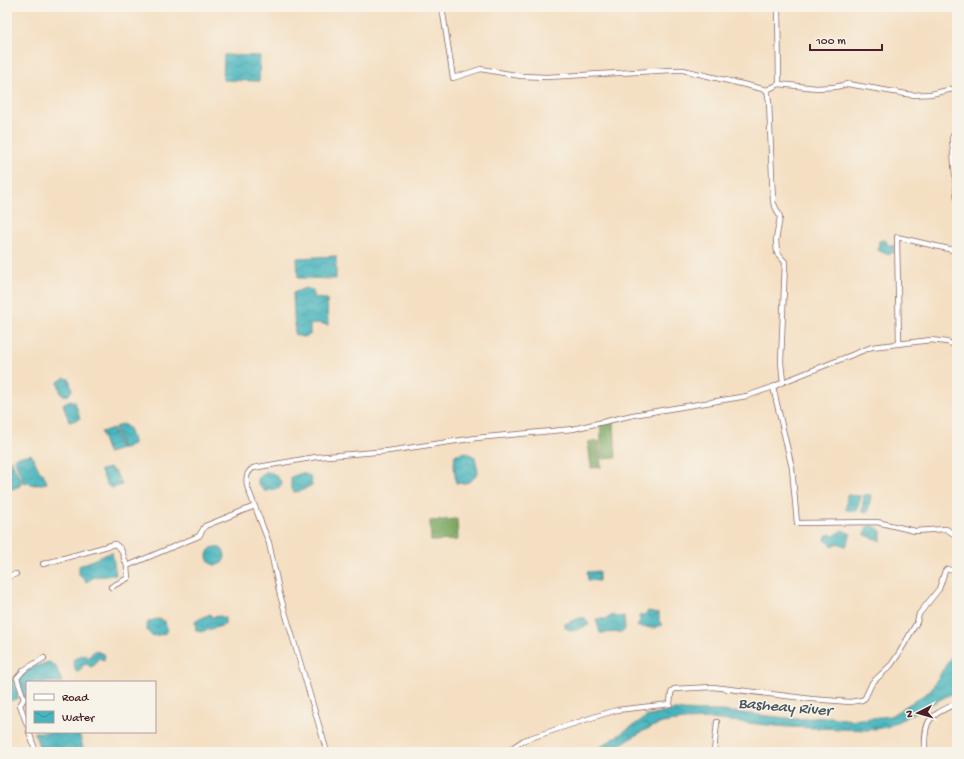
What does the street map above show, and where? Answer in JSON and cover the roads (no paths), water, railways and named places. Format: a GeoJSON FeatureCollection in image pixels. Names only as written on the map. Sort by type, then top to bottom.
{"type":"FeatureCollection","features":[{"type":"Feature","properties":{"kind":"street"},"geometry":{"type":"LineString","coordinates":[[442,7],[453,78],[481,69],[521,76],[548,77],[683,70],[767,90],[779,84],[816,88],[835,87],[848,84],[912,95],[931,94],[957,88]]}},
{"type":"Feature","properties":{"kind":"street"},"geometry":{"type":"LineString","coordinates":[[778,7],[779,84]]}},
{"type":"Feature","properties":{"kind":"street"},"geometry":{"type":"LineString","coordinates":[[767,90],[769,101],[773,202],[780,217],[776,247],[777,253],[785,262],[781,362],[783,382]]}},
{"type":"Feature","properties":{"kind":"street"},"geometry":{"type":"LineString","coordinates":[[957,128],[952,138],[957,201]]}},
{"type":"Feature","properties":{"kind":"street"},"geometry":{"type":"LineString","coordinates":[[899,343],[897,237],[957,251]]}},
{"type":"Feature","properties":{"kind":"street"},"geometry":{"type":"LineString","coordinates":[[327,752],[280,595],[269,543],[247,486],[246,478],[248,472],[253,468],[322,456],[388,451],[476,438],[573,429],[627,416],[747,396],[872,347],[931,340],[947,342],[957,346]]}},
{"type":"Feature","properties":{"kind":"street"},"geometry":{"type":"LineString","coordinates":[[773,387],[792,468],[797,523],[877,522],[916,531],[946,529],[957,536]]}},
{"type":"Feature","properties":{"kind":"street"},"geometry":{"type":"LineString","coordinates":[[128,566],[199,536],[205,526],[255,506]]}},
{"type":"Feature","properties":{"kind":"street"},"geometry":{"type":"LineString","coordinates":[[43,564],[115,544],[121,549],[128,566],[128,578],[111,587]]}},
{"type":"Feature","properties":{"kind":"street"},"geometry":{"type":"LineString","coordinates":[[506,752],[524,740],[617,710],[670,704],[671,693],[674,690],[713,687],[812,699],[850,702],[862,700],[865,698],[872,683],[895,660],[917,622],[919,614],[939,589],[945,571],[947,569],[957,572]]}},
{"type":"Feature","properties":{"kind":"street"},"geometry":{"type":"LineString","coordinates":[[7,577],[16,574]]}},
{"type":"Feature","properties":{"kind":"street"},"geometry":{"type":"LineString","coordinates":[[26,722],[20,705],[24,699],[17,678],[24,670],[44,658]]}},
{"type":"Feature","properties":{"kind":"street"},"geometry":{"type":"LineString","coordinates":[[925,752],[928,720],[934,714],[957,703]]}},
{"type":"Feature","properties":{"kind":"street"},"geometry":{"type":"LineString","coordinates":[[714,752],[717,722]]}},
{"type":"Feature","properties":{"kind":"street"},"geometry":{"type":"LineString","coordinates":[[29,733],[36,752]]}},
{"type":"Feature","properties":{"kind":"water"},"geometry":{"type":"Polygon","coordinates":[[[224,55],[260,56],[259,81],[223,80],[224,55]]]}},
{"type":"Feature","properties":{"kind":"water"},"geometry":{"type":"Polygon","coordinates":[[[884,240],[887,242],[887,245],[894,246],[893,250],[895,252],[886,254],[878,250],[879,241],[884,240]]]}},
{"type":"Feature","properties":{"kind":"water"},"geometry":{"type":"Polygon","coordinates":[[[336,256],[336,279],[298,278],[297,258],[336,256]]]}},
{"type":"Feature","properties":{"kind":"water"},"geometry":{"type":"Polygon","coordinates":[[[305,288],[313,290],[314,298],[327,299],[328,325],[317,323],[310,325],[310,335],[303,337],[295,335],[293,293],[305,288]]]}},
{"type":"Feature","properties":{"kind":"water"},"geometry":{"type":"Polygon","coordinates":[[[64,378],[69,379],[72,390],[68,396],[61,394],[58,382],[64,378]]]}},
{"type":"Feature","properties":{"kind":"water"},"geometry":{"type":"Polygon","coordinates":[[[70,400],[75,402],[80,419],[69,422],[63,404],[70,400]]]}},
{"type":"Feature","properties":{"kind":"water"},"geometry":{"type":"Polygon","coordinates":[[[123,424],[129,428],[134,445],[122,449],[115,427],[123,424]]]}},
{"type":"Feature","properties":{"kind":"water"},"geometry":{"type":"Polygon","coordinates":[[[113,428],[121,449],[108,453],[101,432],[113,428]]]}},
{"type":"Feature","properties":{"kind":"water"},"geometry":{"type":"Polygon","coordinates":[[[465,452],[475,457],[478,472],[469,482],[456,483],[454,465],[455,455],[465,452]]]}},
{"type":"Feature","properties":{"kind":"water"},"geometry":{"type":"Polygon","coordinates":[[[31,454],[40,472],[43,473],[47,483],[35,485],[23,482],[14,458],[31,454]]]}},
{"type":"Feature","properties":{"kind":"water"},"geometry":{"type":"Polygon","coordinates":[[[11,460],[21,481],[20,486],[7,491],[7,476],[11,471],[7,467],[7,462],[11,460]]]}},
{"type":"Feature","properties":{"kind":"water"},"geometry":{"type":"Polygon","coordinates":[[[111,468],[113,472],[115,471],[122,485],[112,488],[108,486],[100,470],[111,468]]]}},
{"type":"Feature","properties":{"kind":"water"},"geometry":{"type":"Polygon","coordinates":[[[264,472],[270,472],[276,476],[282,483],[280,487],[264,491],[258,484],[258,479],[264,472]]]}},
{"type":"Feature","properties":{"kind":"water"},"geometry":{"type":"Polygon","coordinates":[[[302,473],[310,476],[312,485],[301,491],[294,492],[291,489],[291,477],[302,473]]]}},
{"type":"Feature","properties":{"kind":"water"},"geometry":{"type":"Polygon","coordinates":[[[847,495],[861,496],[857,511],[846,510],[847,495]]]}},
{"type":"Feature","properties":{"kind":"water"},"geometry":{"type":"Polygon","coordinates":[[[864,495],[871,495],[868,512],[862,511],[864,495]]]}},
{"type":"Feature","properties":{"kind":"water"},"geometry":{"type":"Polygon","coordinates":[[[869,525],[876,527],[881,531],[881,541],[865,535],[866,528],[869,525]]]}},
{"type":"Feature","properties":{"kind":"water"},"geometry":{"type":"Polygon","coordinates":[[[842,530],[851,534],[846,546],[837,543],[833,546],[825,540],[826,536],[829,534],[834,536],[842,530]]]}},
{"type":"Feature","properties":{"kind":"water"},"geometry":{"type":"Polygon","coordinates":[[[212,547],[220,547],[225,552],[223,563],[220,565],[212,565],[207,560],[207,552],[212,547]]]}},
{"type":"Feature","properties":{"kind":"water"},"geometry":{"type":"Polygon","coordinates":[[[112,552],[116,575],[95,577],[86,582],[79,575],[79,566],[112,552]]]}},
{"type":"Feature","properties":{"kind":"water"},"geometry":{"type":"Polygon","coordinates":[[[599,571],[599,581],[588,580],[587,572],[599,571]]]}},
{"type":"Feature","properties":{"kind":"water"},"geometry":{"type":"Polygon","coordinates":[[[648,611],[659,613],[659,621],[662,625],[655,628],[638,627],[637,625],[640,621],[639,616],[644,615],[648,611]]]}},
{"type":"Feature","properties":{"kind":"water"},"geometry":{"type":"Polygon","coordinates":[[[210,614],[211,617],[220,616],[225,618],[225,625],[200,632],[196,630],[195,622],[210,614]]]}},
{"type":"Feature","properties":{"kind":"water"},"geometry":{"type":"Polygon","coordinates":[[[612,615],[616,617],[624,616],[625,629],[623,632],[600,633],[596,619],[607,619],[612,615]]]}},
{"type":"Feature","properties":{"kind":"water"},"geometry":{"type":"Polygon","coordinates":[[[580,618],[585,618],[589,625],[573,631],[565,628],[565,624],[580,618]]]}},
{"type":"Feature","properties":{"kind":"water"},"geometry":{"type":"Polygon","coordinates":[[[158,619],[165,621],[167,631],[164,634],[152,636],[147,630],[147,624],[149,621],[158,619]]]}},
{"type":"Feature","properties":{"kind":"water"},"geometry":{"type":"Polygon","coordinates":[[[957,647],[957,686],[953,693],[887,727],[868,730],[787,727],[710,719],[684,720],[662,723],[645,730],[607,752],[593,752],[646,717],[673,710],[723,711],[796,719],[830,717],[852,720],[890,716],[930,691],[957,647]]]}},
{"type":"Feature","properties":{"kind":"water"},"geometry":{"type":"Polygon","coordinates":[[[95,650],[105,655],[104,660],[99,658],[94,666],[91,667],[87,664],[83,665],[80,671],[76,672],[73,660],[84,654],[88,658],[95,650]]]}},
{"type":"Feature","properties":{"kind":"water"},"geometry":{"type":"Polygon","coordinates":[[[49,662],[56,667],[62,681],[26,681],[26,711],[19,680],[24,673],[36,666],[49,662]]]}},
{"type":"Feature","properties":{"kind":"water"},"geometry":{"type":"Polygon","coordinates":[[[12,677],[19,698],[7,702],[7,679],[12,677]]]}},
{"type":"Feature","properties":{"kind":"water"},"geometry":{"type":"Polygon","coordinates":[[[34,733],[79,733],[84,752],[41,752],[34,733]]]}},
{"type":"Feature","properties":{"kind":"water label","name":"Basheay River"},"geometry":{"type":"Point","coordinates":[785,705]}}]}
